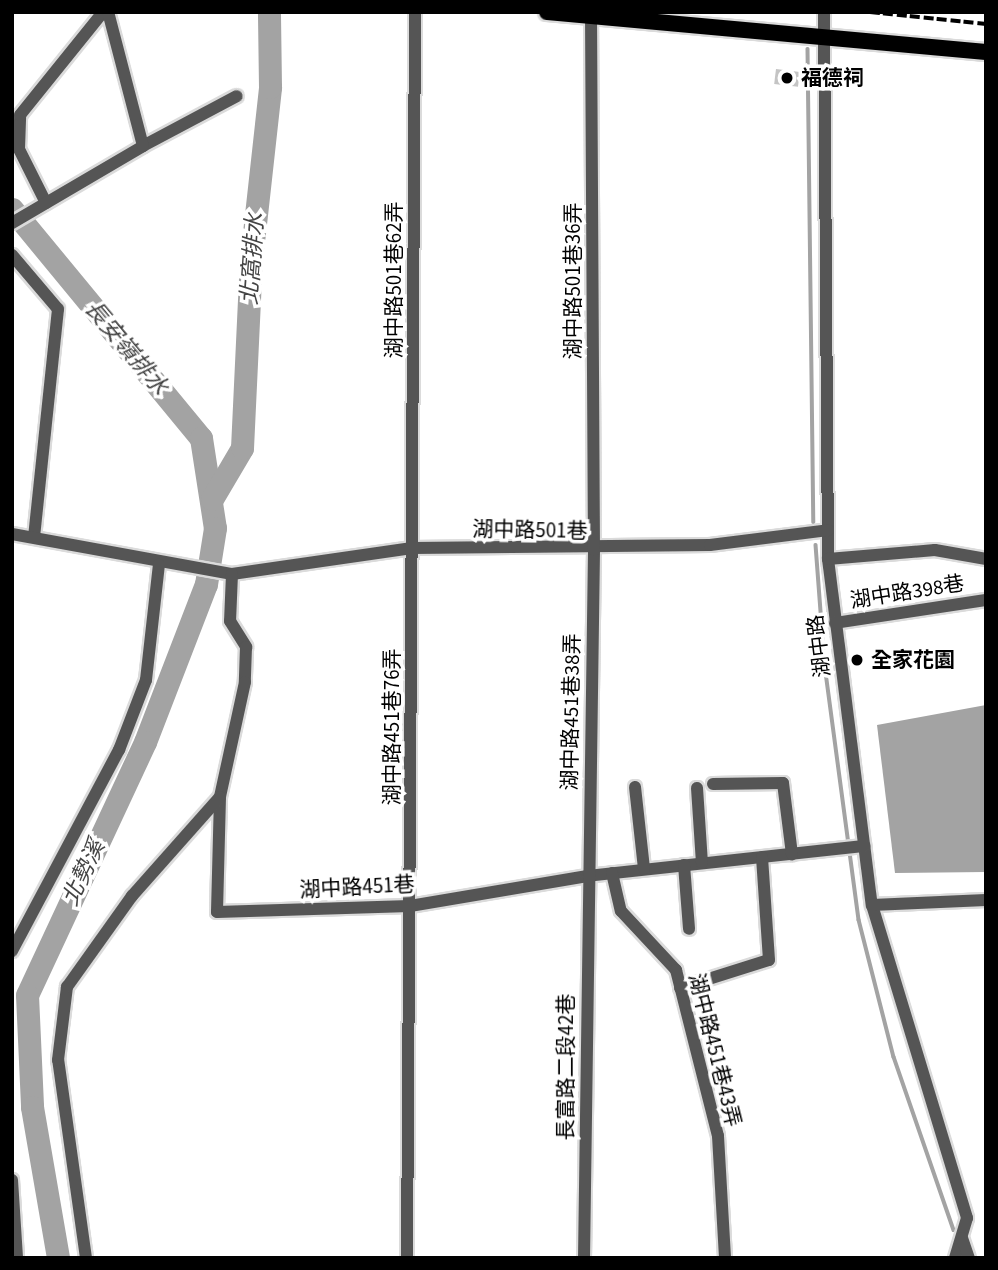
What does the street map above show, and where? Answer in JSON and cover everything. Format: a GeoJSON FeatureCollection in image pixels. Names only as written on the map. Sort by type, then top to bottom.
{"type":"FeatureCollection","features":[{"type":"Feature","properties":{"kind":"main road"},"geometry":{"type":"LineString","coordinates":[[547,12],[986,52]]}},
{"type":"Feature","properties":{"kind":"street"},"geometry":{"type":"LineString","coordinates":[[105,12],[143,146]]}},
{"type":"Feature","properties":{"kind":"street"},"geometry":{"type":"LineString","coordinates":[[46,203],[19,149],[20,116],[105,12]]}},
{"type":"Feature","properties":{"kind":"street","name":"湖中路501巷62弄"},"geometry":{"type":"LineString","coordinates":[[412,548],[415,12]]}},
{"type":"Feature","properties":{"kind":"street","name":"湖中路"},"geometry":{"type":"LineString","coordinates":[[824,12],[827,39],[828,559],[872,905],[967,1218],[955,1258]]}},
{"type":"Feature","properties":{"kind":"street","name":"湖中路501巷36弄"},"geometry":{"type":"LineString","coordinates":[[591,14],[594,550]]}},
{"type":"Feature","properties":{"kind":"street"},"geometry":{"type":"LineString","coordinates":[[12,222],[143,146],[237,96]]}},
{"type":"Feature","properties":{"kind":"street"},"geometry":{"type":"LineString","coordinates":[[12,255],[58,309],[34,537]]}},
{"type":"Feature","properties":{"kind":"street","name":"湖中路501巷"},"geometry":{"type":"LineString","coordinates":[[12,534],[159,565],[232,574],[412,548],[594,550],[710,545],[828,530]]}},
{"type":"Feature","properties":{"kind":"street","name":"湖中路451巷76弄"},"geometry":{"type":"LineString","coordinates":[[407,1258],[412,548]]}},
{"type":"Feature","properties":{"kind":"street","name":"湖中路451巷38弄"},"geometry":{"type":"LineString","coordinates":[[587,876],[594,550]]}},
{"type":"Feature","properties":{"kind":"street"},"geometry":{"type":"LineString","coordinates":[[828,559],[934,550],[986,559]]}},
{"type":"Feature","properties":{"kind":"street"},"geometry":{"type":"LineString","coordinates":[[12,951],[124,738],[146,680],[159,565]]}},
{"type":"Feature","properties":{"kind":"street","name":"湖中路451巷"},"geometry":{"type":"LineString","coordinates":[[232,574],[230,621],[246,647],[245,682],[220,797],[217,912],[410,906],[587,876],[864,846]]}},
{"type":"Feature","properties":{"kind":"street","name":"湖中路398巷"},"geometry":{"type":"LineString","coordinates":[[835,623],[986,600]]}},
{"type":"Feature","properties":{"kind":"street"},"geometry":{"type":"LineString","coordinates":[[713,784],[783,783],[792,853]]}},
{"type":"Feature","properties":{"kind":"street"},"geometry":{"type":"LineString","coordinates":[[635,787],[645,869]]}},
{"type":"Feature","properties":{"kind":"street"},"geometry":{"type":"LineString","coordinates":[[697,788],[702,863]]}},
{"type":"Feature","properties":{"kind":"street"},"geometry":{"type":"LineString","coordinates":[[86,1258],[58,1060],[67,988],[132,896],[220,797]]}},
{"type":"Feature","properties":{"kind":"street"},"geometry":{"type":"LineString","coordinates":[[680,988],[769,960],[762,857]]}},
{"type":"Feature","properties":{"kind":"street"},"geometry":{"type":"LineString","coordinates":[[684,865],[689,929]]}},
{"type":"Feature","properties":{"kind":"street","name":"湖中路451巷43弄"},"geometry":{"type":"LineString","coordinates":[[612,873],[621,911],[676,971],[718,1136],[725,1258]]}},
{"type":"Feature","properties":{"kind":"street","name":"長富路二段42巷"},"geometry":{"type":"LineString","coordinates":[[584,1258],[587,876]]}},
{"type":"Feature","properties":{"kind":"street"},"geometry":{"type":"LineString","coordinates":[[872,905],[986,900]]}},
{"type":"Feature","properties":{"kind":"street"},"geometry":{"type":"LineString","coordinates":[[12,1180],[18,1258]]}},
{"type":"Feature","properties":{"kind":"street"},"geometry":{"type":"LineString","coordinates":[[962,1238],[969,1258]]}},
{"type":"Feature","properties":{"kind":"shaded area"},"geometry":{"type":"Polygon","coordinates":[[[986,705],[986,872],[895,873],[877,725],[986,705]]]}},
{"type":"Feature","properties":{"kind":"building","name":"福德祠"},"geometry":{"type":"Polygon","coordinates":[[[776,69],[800,72],[798,87],[774,84],[776,69]]]}},
{"type":"Feature","properties":{"kind":"waterway","name":"北窩排水"},"geometry":{"type":"LineString","coordinates":[[212,499],[242,448],[251,260],[270,87],[269,12]]}},
{"type":"Feature","properties":{"kind":"waterway"},"geometry":{"type":"LineString","coordinates":[[808,49],[814,522]]}},
{"type":"Feature","properties":{"kind":"waterway","name":"北勢溪"},"geometry":{"type":"LineString","coordinates":[[12,209],[201,438],[215,528],[206,584],[145,742],[27,995],[32,1107],[58,1258]]}},
{"type":"Feature","properties":{"kind":"waterway"},"geometry":{"type":"LineString","coordinates":[[816,545],[825,665],[859,920],[894,1057],[954,1230]]}},
{"type":"Feature","properties":{"kind":"railway"},"geometry":{"type":"LineString","coordinates":[[870,12],[986,24]]}},
{"type":"Feature","properties":{"kind":"place","name":"福德祠"},"geometry":{"type":"Point","coordinates":[787,78]}},
{"type":"Feature","properties":{"kind":"place","name":"全家花園"},"geometry":{"type":"Point","coordinates":[857,660]}},
{"type":"Feature","properties":{"kind":"water label","name":"長安嶺排水"},"geometry":{"type":"Point","coordinates":[126,348]}}]}
